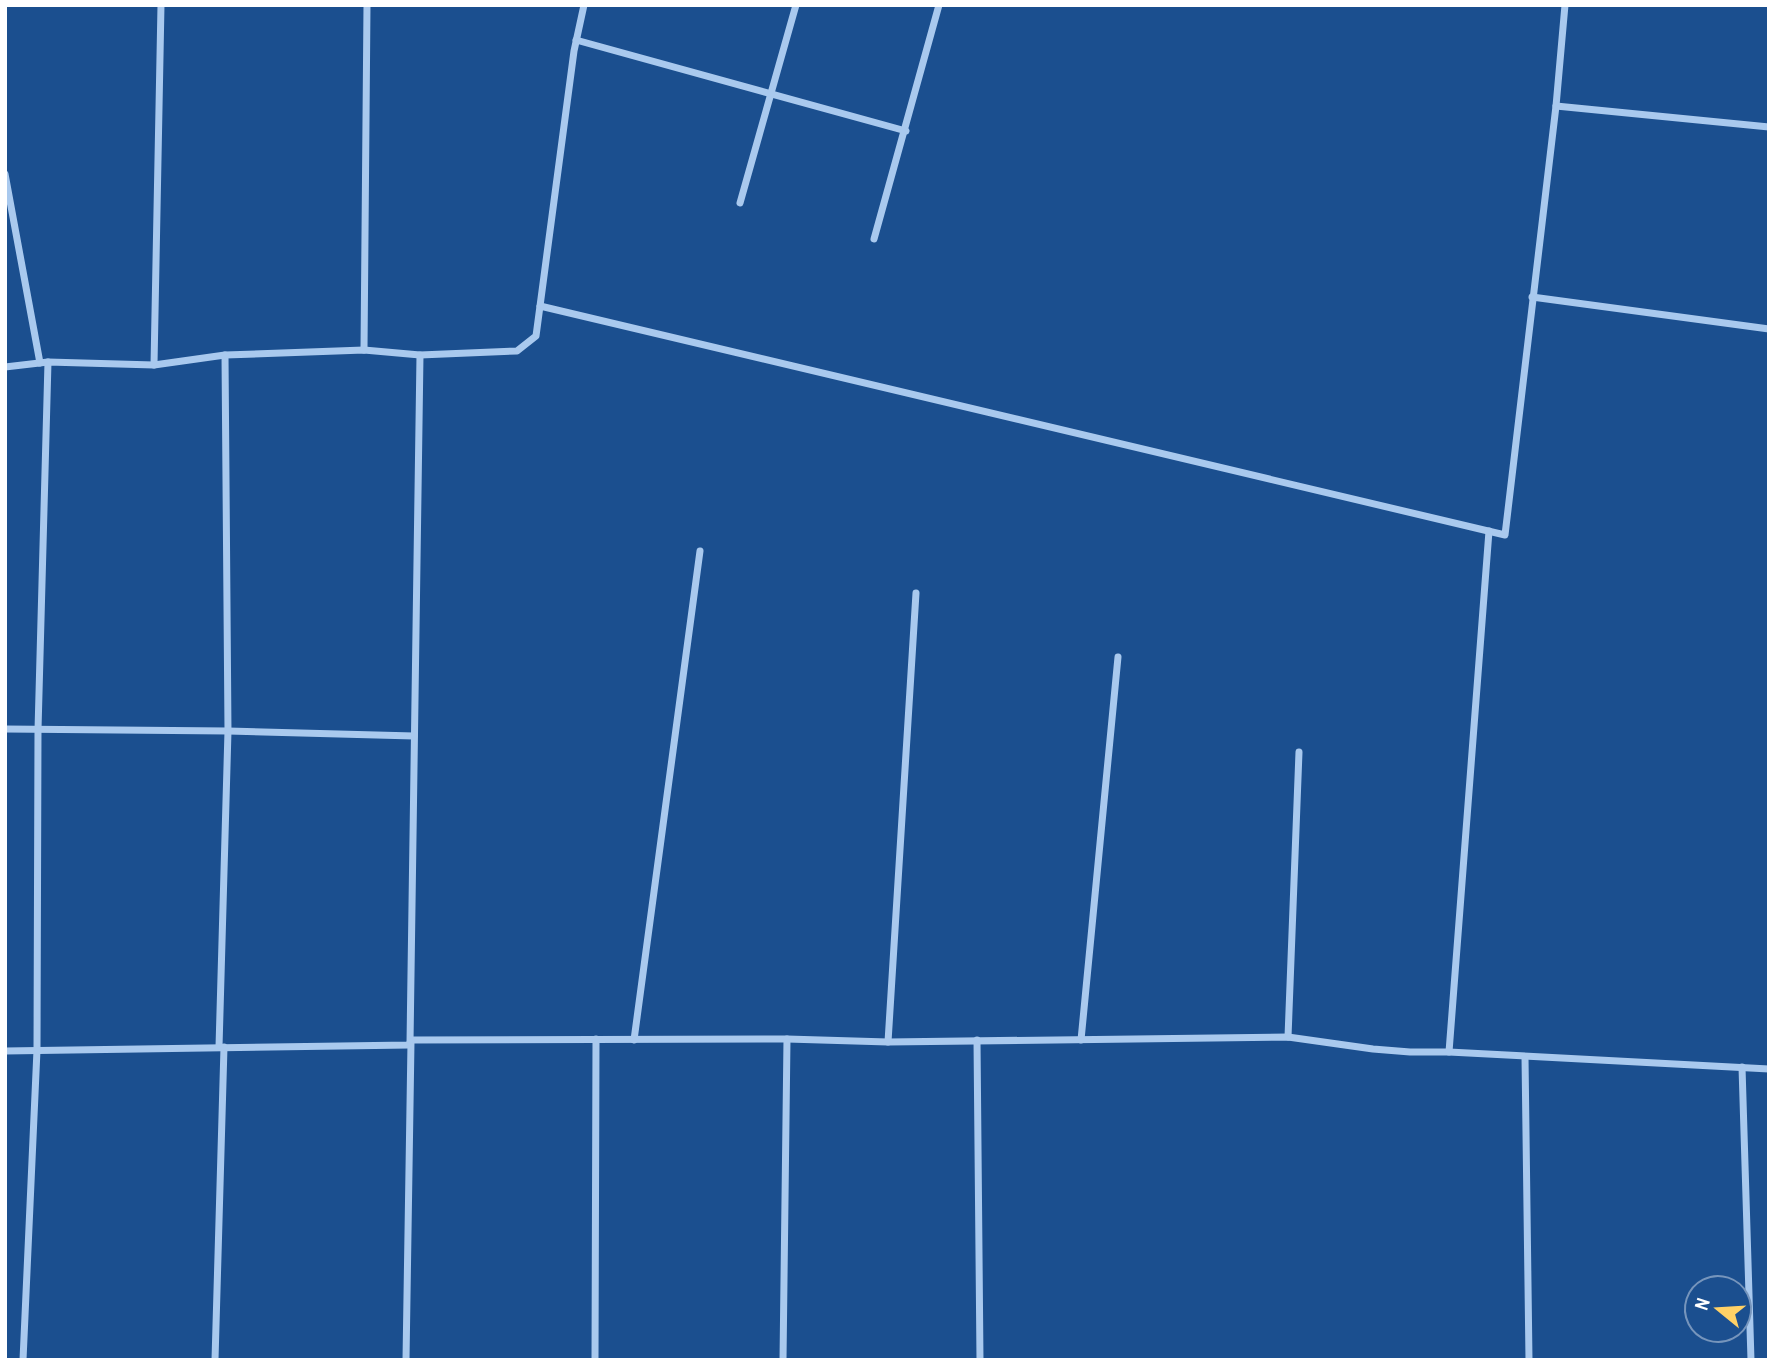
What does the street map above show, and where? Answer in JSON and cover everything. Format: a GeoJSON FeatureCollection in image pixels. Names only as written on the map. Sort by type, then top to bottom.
{"type":"FeatureCollection","features":[{"type":"Feature","properties":{"kind":"street"},"geometry":{"type":"LineString","coordinates":[[154,365],[160,5]]}},
{"type":"Feature","properties":{"kind":"street"},"geometry":{"type":"LineString","coordinates":[[364,350],[367,5]]}},
{"type":"Feature","properties":{"kind":"street"},"geometry":{"type":"LineString","coordinates":[[5,368],[44,363],[154,365],[225,355],[364,350],[420,355],[517,351],[536,336],[576,40],[584,5]]}},
{"type":"Feature","properties":{"kind":"street"},"geometry":{"type":"LineString","coordinates":[[740,203],[796,5]]}},
{"type":"Feature","properties":{"kind":"street"},"geometry":{"type":"LineString","coordinates":[[874,239],[939,5]]}},
{"type":"Feature","properties":{"kind":"street"},"geometry":{"type":"LineString","coordinates":[[540,306],[1505,535],[1556,106],[1565,5]]}},
{"type":"Feature","properties":{"kind":"street"},"geometry":{"type":"LineString","coordinates":[[576,40],[906,131]]}},
{"type":"Feature","properties":{"kind":"street"},"geometry":{"type":"LineString","coordinates":[[1556,106],[1769,127]]}},
{"type":"Feature","properties":{"kind":"street"},"geometry":{"type":"LineString","coordinates":[[5,174],[44,363],[38,730],[37,1050],[23,1360]]}},
{"type":"Feature","properties":{"kind":"street"},"geometry":{"type":"LineString","coordinates":[[1532,297],[1769,329]]}},
{"type":"Feature","properties":{"kind":"street"},"geometry":{"type":"LineString","coordinates":[[215,1360],[228,731],[225,355]]}},
{"type":"Feature","properties":{"kind":"street"},"geometry":{"type":"LineString","coordinates":[[407,1360],[420,355]]}},
{"type":"Feature","properties":{"kind":"street"},"geometry":{"type":"LineString","coordinates":[[1449,1052],[1489,531]]}},
{"type":"Feature","properties":{"kind":"street"},"geometry":{"type":"LineString","coordinates":[[634,1040],[700,551]]}},
{"type":"Feature","properties":{"kind":"street"},"geometry":{"type":"LineString","coordinates":[[888,1042],[916,593]]}},
{"type":"Feature","properties":{"kind":"street"},"geometry":{"type":"LineString","coordinates":[[1081,1040],[1118,657]]}},
{"type":"Feature","properties":{"kind":"street"},"geometry":{"type":"LineString","coordinates":[[5,729],[414,736]]}},
{"type":"Feature","properties":{"kind":"street"},"geometry":{"type":"LineString","coordinates":[[1288,1037],[1299,752]]}},
{"type":"Feature","properties":{"kind":"street"},"geometry":{"type":"LineString","coordinates":[[5,1051],[410,1042],[787,1039],[888,1042],[1288,1037],[1410,1052],[1769,1069]]}},
{"type":"Feature","properties":{"kind":"street"},"geometry":{"type":"LineString","coordinates":[[783,1360],[787,1039]]}},
{"type":"Feature","properties":{"kind":"street"},"geometry":{"type":"LineString","coordinates":[[595,1360],[596,1040]]}},
{"type":"Feature","properties":{"kind":"street"},"geometry":{"type":"LineString","coordinates":[[977,1040],[980,1360]]}},
{"type":"Feature","properties":{"kind":"street"},"geometry":{"type":"LineString","coordinates":[[1525,1057],[1529,1360]]}},
{"type":"Feature","properties":{"kind":"street"},"geometry":{"type":"LineString","coordinates":[[1742,1067],[1751,1360]]}}]}
